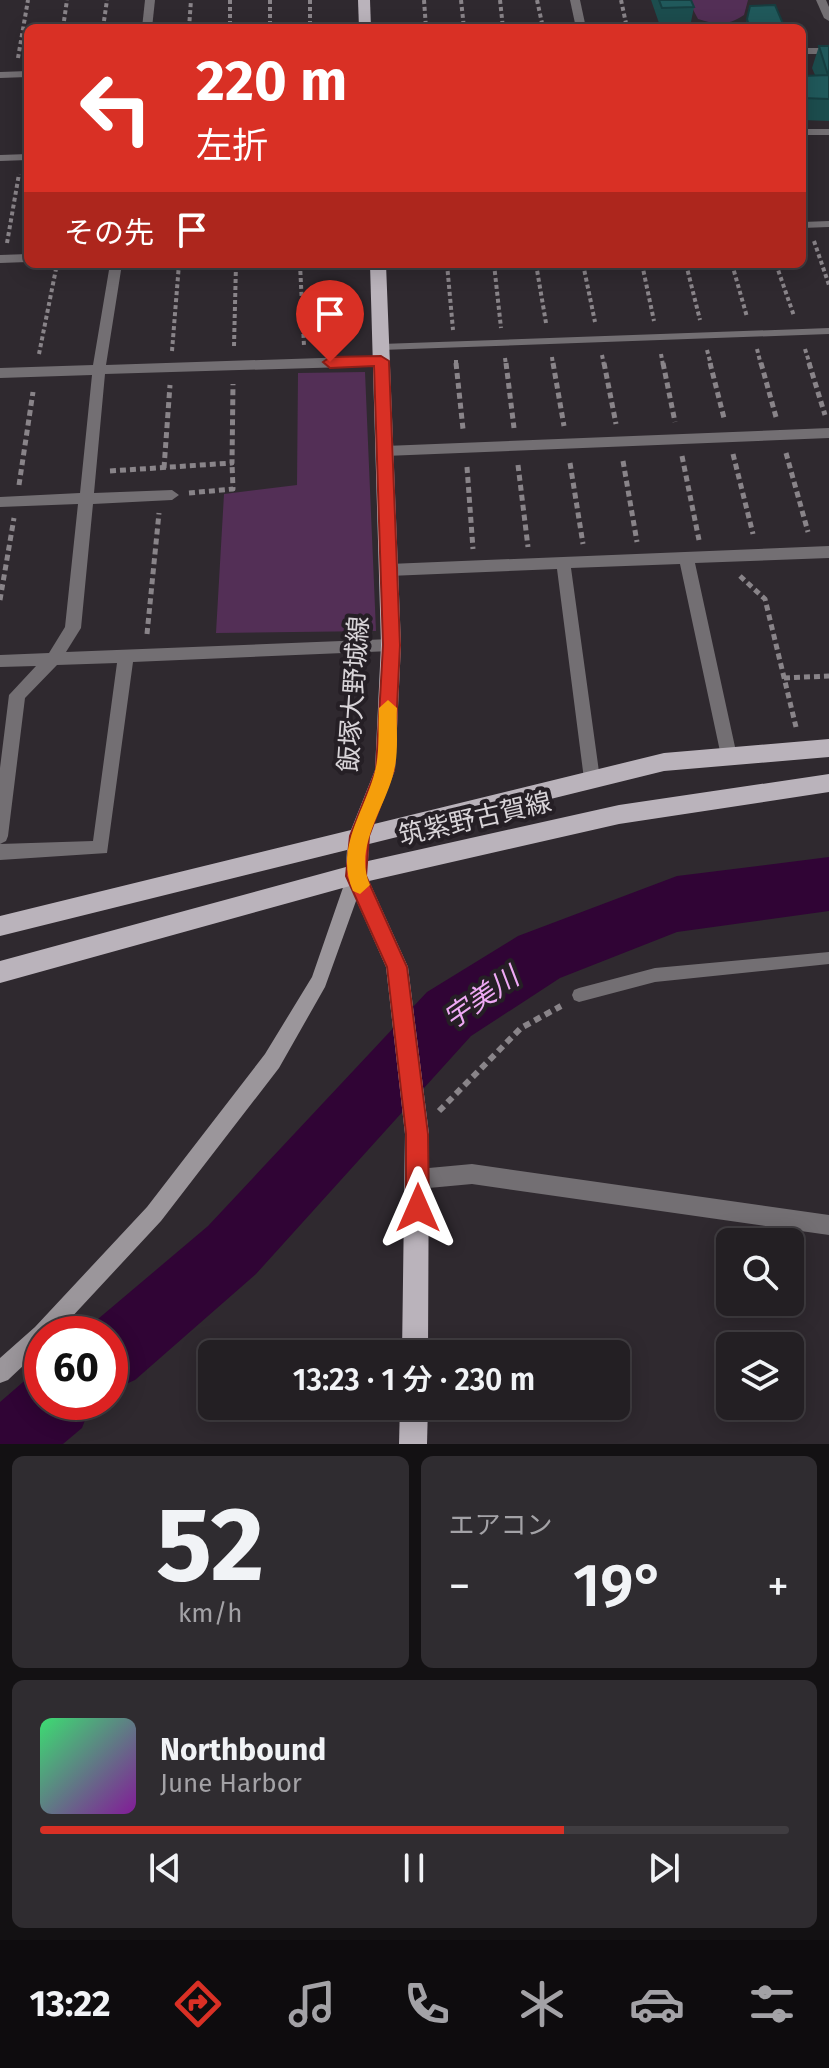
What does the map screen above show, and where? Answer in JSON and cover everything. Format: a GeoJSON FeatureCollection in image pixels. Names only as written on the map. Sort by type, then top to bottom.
{"type":"FeatureCollection","features":[{"type":"Feature","properties":{"kind":"main road"},"geometry":{"type":"LineString","coordinates":[[364,0],[365,24]]}},
{"type":"Feature","properties":{"kind":"main road","name":"飯塚大野城線"},"geometry":{"type":"LineString","coordinates":[[378,268],[391,645],[385,770],[359,836],[356,876],[397,967],[417,1134],[415,1340]]}},
{"type":"Feature","properties":{"kind":"main road","name":"筑紫野古賀線"},"geometry":{"type":"LineString","coordinates":[[0,926],[664,762],[829,748]]}},
{"type":"Feature","properties":{"kind":"main road","name":"筑紫野古賀線"},"geometry":{"type":"LineString","coordinates":[[0,972],[356,876],[677,802],[829,783]]}},
{"type":"Feature","properties":{"kind":"main road"},"geometry":{"type":"LineString","coordinates":[[413,1444],[414,1420]]}},
{"type":"Feature","properties":{"kind":"street"},"geometry":{"type":"LineString","coordinates":[[147,24],[150,0]]}},
{"type":"Feature","properties":{"kind":"street"},"geometry":{"type":"LineString","coordinates":[[575,0],[580,24]]}},
{"type":"Feature","properties":{"kind":"street"},"geometry":{"type":"LineString","coordinates":[[821,0],[829,18]]}},
{"type":"Feature","properties":{"kind":"street"},"geometry":{"type":"LineString","coordinates":[[806,51],[829,51]]}},
{"type":"Feature","properties":{"kind":"street"},"geometry":{"type":"LineString","coordinates":[[0,75],[22,74]]}},
{"type":"Feature","properties":{"kind":"street"},"geometry":{"type":"LineString","coordinates":[[0,158],[24,158]]}},
{"type":"Feature","properties":{"kind":"street"},"geometry":{"type":"LineString","coordinates":[[3,254],[24,257]]}},
{"type":"Feature","properties":{"kind":"street"},"geometry":{"type":"LineString","coordinates":[[0,836],[17,695],[54,658],[73,628],[99,370],[115,268]]}},
{"type":"Feature","properties":{"kind":"street"},"geometry":{"type":"LineString","coordinates":[[0,373],[304,363],[381,354]]}},
{"type":"Feature","properties":{"kind":"street"},"geometry":{"type":"LineString","coordinates":[[385,451],[619,439],[829,433]]}},
{"type":"Feature","properties":{"kind":"street"},"geometry":{"type":"LineString","coordinates":[[0,502],[166,495]]}},
{"type":"Feature","properties":{"kind":"street"},"geometry":{"type":"LineString","coordinates":[[389,570],[821,552]]}},
{"type":"Feature","properties":{"kind":"street"},"geometry":{"type":"LineString","coordinates":[[702,557],[729,756]]}},
{"type":"Feature","properties":{"kind":"street"},"geometry":{"type":"LineString","coordinates":[[563,562],[592,779]]}},
{"type":"Feature","properties":{"kind":"street"},"geometry":{"type":"LineString","coordinates":[[0,661],[391,645]]}},
{"type":"Feature","properties":{"kind":"street"},"geometry":{"type":"LineString","coordinates":[[0,852],[101,848],[126,656]]}},
{"type":"Feature","properties":{"kind":"street"},"geometry":{"type":"LineString","coordinates":[[59,1316],[154,1214],[272,1061],[319,981],[356,876]]}},
{"type":"Feature","properties":{"kind":"street"},"geometry":{"type":"LineString","coordinates":[[418,1179],[472,1174],[829,1225]]}},
{"type":"Feature","properties":{"kind":"street"},"geometry":{"type":"LineString","coordinates":[[0,1372],[24,1350]]}},
{"type":"Feature","properties":{"kind":"lane"},"geometry":{"type":"LineString","coordinates":[[806,132],[829,132]]}},
{"type":"Feature","properties":{"kind":"lane"},"geometry":{"type":"LineString","coordinates":[[806,224],[829,224]]}},
{"type":"Feature","properties":{"kind":"lane"},"geometry":{"type":"LineString","coordinates":[[381,354],[657,336],[829,331]]}},
{"type":"Feature","properties":{"kind":"lane"},"geometry":{"type":"LineString","coordinates":[[579,995],[655,975],[829,958]]}},
{"type":"Feature","properties":{"kind":"path"},"geometry":{"type":"LineString","coordinates":[[26,24],[28,0]]}},
{"type":"Feature","properties":{"kind":"path"},"geometry":{"type":"LineString","coordinates":[[64,24],[67,0]]}},
{"type":"Feature","properties":{"kind":"path"},"geometry":{"type":"LineString","coordinates":[[104,24],[107,0]]}},
{"type":"Feature","properties":{"kind":"path"},"geometry":{"type":"LineString","coordinates":[[189,24],[191,0]]}},
{"type":"Feature","properties":{"kind":"path"},"geometry":{"type":"LineString","coordinates":[[230,0],[230,24]]}},
{"type":"Feature","properties":{"kind":"path"},"geometry":{"type":"LineString","coordinates":[[270,0],[270,24]]}},
{"type":"Feature","properties":{"kind":"path"},"geometry":{"type":"LineString","coordinates":[[310,0],[310,24]]}},
{"type":"Feature","properties":{"kind":"path"},"geometry":{"type":"LineString","coordinates":[[424,0],[426,24]]}},
{"type":"Feature","properties":{"kind":"path"},"geometry":{"type":"LineString","coordinates":[[461,0],[464,24]]}},
{"type":"Feature","properties":{"kind":"path"},"geometry":{"type":"LineString","coordinates":[[500,0],[503,24]]}},
{"type":"Feature","properties":{"kind":"path"},"geometry":{"type":"LineString","coordinates":[[537,0],[542,24]]}},
{"type":"Feature","properties":{"kind":"path"},"geometry":{"type":"LineString","coordinates":[[621,0],[626,24]]}},
{"type":"Feature","properties":{"kind":"path"},"geometry":{"type":"LineString","coordinates":[[22,74],[24,49]]}},
{"type":"Feature","properties":{"kind":"path"},"geometry":{"type":"LineString","coordinates":[[3,254],[24,162]]}},
{"type":"Feature","properties":{"kind":"path"},"geometry":{"type":"LineString","coordinates":[[806,227],[829,285]]}},
{"type":"Feature","properties":{"kind":"path"},"geometry":{"type":"LineString","coordinates":[[0,600],[36,372],[56,268]]}},
{"type":"Feature","properties":{"kind":"path"},"geometry":{"type":"LineString","coordinates":[[164,468],[179,268]]}},
{"type":"Feature","properties":{"kind":"path"},"geometry":{"type":"LineString","coordinates":[[144,655],[166,495],[233,489],[236,268]]}},
{"type":"Feature","properties":{"kind":"path"},"geometry":{"type":"LineString","coordinates":[[300,268],[304,363]]}},
{"type":"Feature","properties":{"kind":"path"},"geometry":{"type":"LineString","coordinates":[[643,268],[702,557],[765,599],[801,750]]}},
{"type":"Feature","properties":{"kind":"path"},"geometry":{"type":"LineString","coordinates":[[687,268],[758,554]]}},
{"type":"Feature","properties":{"kind":"path"},"geometry":{"type":"LineString","coordinates":[[733,268],[781,434],[821,552]]}},
{"type":"Feature","properties":{"kind":"path"},"geometry":{"type":"LineString","coordinates":[[619,439],[640,558]]}},
{"type":"Feature","properties":{"kind":"path"},"geometry":{"type":"LineString","coordinates":[[567,442],[585,561]]}},
{"type":"Feature","properties":{"kind":"path"},"geometry":{"type":"LineString","coordinates":[[516,444],[530,564]]}},
{"type":"Feature","properties":{"kind":"path"},"geometry":{"type":"LineString","coordinates":[[465,447],[474,566]]}},
{"type":"Feature","properties":{"kind":"path"},"geometry":{"type":"LineString","coordinates":[[89,472],[232,463]]}},
{"type":"Feature","properties":{"kind":"path"},"geometry":{"type":"LineString","coordinates":[[784,678],[829,676]]}},
{"type":"Feature","properties":{"kind":"path"},"geometry":{"type":"LineString","coordinates":[[417,1134],[521,1028],[579,995]]}},
{"type":"Feature","properties":{"kind":"shaded area"},"geometry":{"type":"Polygon","coordinates":[[[688,0],[748,0],[744,15],[722,23],[698,19],[688,0]]]}},
{"type":"Feature","properties":{"kind":"shaded area"},"geometry":{"type":"Polygon","coordinates":[[[365,372],[376,631],[216,633],[224,494],[297,485],[298,373],[365,372]]]}},
{"type":"Feature","properties":{"kind":"building"},"geometry":{"type":"Polygon","coordinates":[[[659,0],[691,0],[694,7],[662,8],[659,0]]]}},
{"type":"Feature","properties":{"kind":"building"},"geometry":{"type":"Polygon","coordinates":[[[775,5],[783,24],[748,24],[750,6],[775,5]]]}},
{"type":"Feature","properties":{"kind":"building"},"geometry":{"type":"Polygon","coordinates":[[[819,46],[829,46],[829,99],[806,98],[806,76],[828,75],[819,46]]]}},
{"type":"Feature","properties":{"kind":"waterway","name":"宇美川"},"geometry":{"type":"LineString","coordinates":[[128,1340],[232,1250],[449,1014],[539,957],[677,904],[829,884]]}},
{"type":"Feature","properties":{"kind":"waterway","name":"宇美川"},"geometry":{"type":"LineString","coordinates":[[8,1444],[35,1420]]}},
{"type":"Feature","properties":{"kind":"slow traffic"},"geometry":{"type":"LineString","coordinates":[[360,885],[356,876],[359,836],[385,770],[388,708]]}},
{"type":"Feature","properties":{"kind":"route"},"geometry":{"type":"LineString","coordinates":[[330,362],[381,361],[391,645],[385,770],[359,836],[356,876],[397,967],[417,1134],[418,1208]]}}]}
